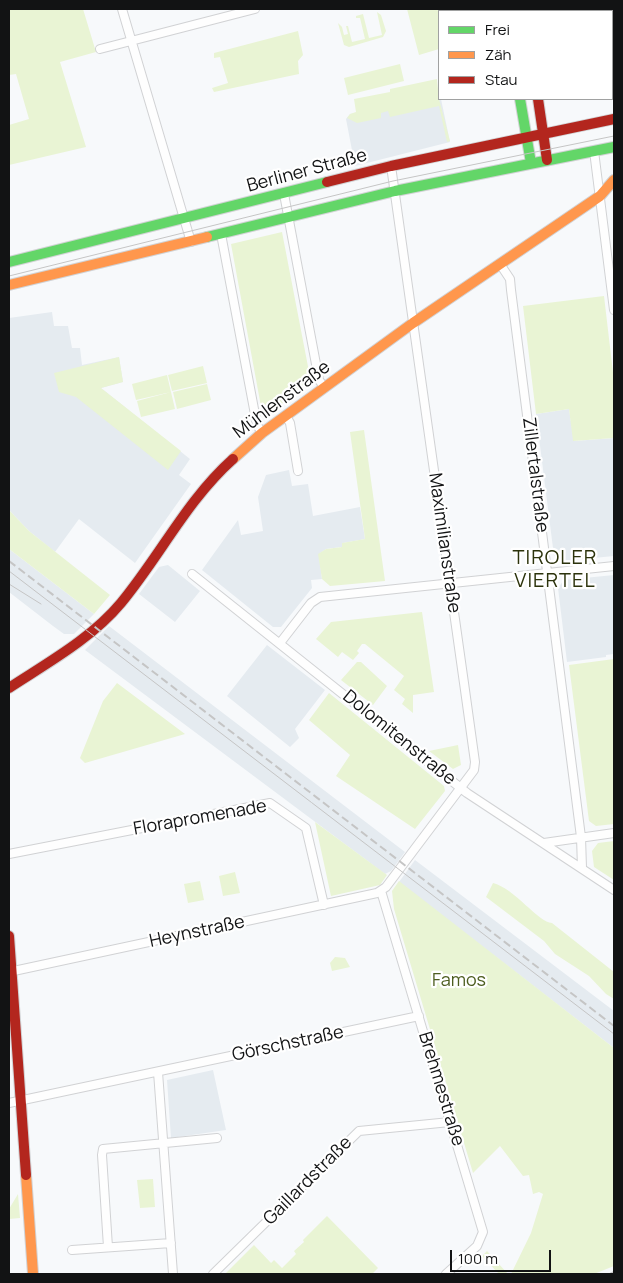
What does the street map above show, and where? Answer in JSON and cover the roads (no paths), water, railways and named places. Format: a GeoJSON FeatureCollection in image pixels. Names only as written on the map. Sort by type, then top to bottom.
{"type":"FeatureCollection","features":[{"type":"Feature","properties":{"kind":"main road"},"geometry":{"type":"LineString","coordinates":[[508,10],[520,9]]}},
{"type":"Feature","properties":{"kind":"main road"},"geometry":{"type":"LineString","coordinates":[[520,100],[525,138],[531,163]]}},
{"type":"Feature","properties":{"kind":"main road"},"geometry":{"type":"LineString","coordinates":[[538,100],[547,160]]}},
{"type":"Feature","properties":{"kind":"main road","name":"Berliner Straße"},"geometry":{"type":"LineString","coordinates":[[9,262],[391,166],[614,119]]}},
{"type":"Feature","properties":{"kind":"main road"},"geometry":{"type":"LineString","coordinates":[[9,285],[395,192],[614,147]]}},
{"type":"Feature","properties":{"kind":"main road","name":"Mühlenstraße"},"geometry":{"type":"LineString","coordinates":[[9,688],[81,640],[120,604],[210,479],[262,433],[413,323],[600,196],[614,180]]}},
{"type":"Feature","properties":{"kind":"main road"},"geometry":{"type":"LineString","coordinates":[[9,936],[10,972],[33,1274]]}},
{"type":"Feature","properties":{"kind":"street"},"geometry":{"type":"LineString","coordinates":[[122,9],[191,242]]}},
{"type":"Feature","properties":{"kind":"street"},"geometry":{"type":"LineString","coordinates":[[100,49],[240,11],[255,9]]}},
{"type":"Feature","properties":{"kind":"street"},"geometry":{"type":"LineString","coordinates":[[594,151],[614,310]]}},
{"type":"Feature","properties":{"kind":"street","name":"Maximilianstraße"},"geometry":{"type":"LineString","coordinates":[[381,891],[461,789],[474,770],[475,762],[391,166]]}},
{"type":"Feature","properties":{"kind":"street"},"geometry":{"type":"LineString","coordinates":[[284,194],[319,380],[324,387]]}},
{"type":"Feature","properties":{"kind":"street"},"geometry":{"type":"LineString","coordinates":[[221,234],[257,425],[262,433]]}},
{"type":"Feature","properties":{"kind":"street","name":"Zillertalstraße"},"geometry":{"type":"LineString","coordinates":[[500,264],[510,279],[581,837],[582,868]]}},
{"type":"Feature","properties":{"kind":"street"},"geometry":{"type":"LineString","coordinates":[[286,416],[290,423],[298,471]]}},
{"type":"Feature","properties":{"kind":"street"},"geometry":{"type":"LineString","coordinates":[[280,643],[311,603],[320,597],[614,566]]}},
{"type":"Feature","properties":{"kind":"street","name":"Dolomitenstraße"},"geometry":{"type":"LineString","coordinates":[[192,574],[461,789],[614,890]]}},
{"type":"Feature","properties":{"kind":"street","name":"Florapromenade"},"geometry":{"type":"LineString","coordinates":[[9,854],[270,803],[306,828],[324,905]]}},
{"type":"Feature","properties":{"kind":"street"},"geometry":{"type":"LineString","coordinates":[[544,844],[614,833]]}},
{"type":"Feature","properties":{"kind":"street","name":"Heynstraße"},"geometry":{"type":"LineString","coordinates":[[10,972],[324,905],[381,891]]}},
{"type":"Feature","properties":{"kind":"street","name":"Brehmestraße"},"geometry":{"type":"LineString","coordinates":[[381,891],[483,1237],[478,1246],[446,1274]]}},
{"type":"Feature","properties":{"kind":"street","name":"Görschstraße"},"geometry":{"type":"LineString","coordinates":[[9,1104],[419,1016]]}},
{"type":"Feature","properties":{"kind":"street"},"geometry":{"type":"LineString","coordinates":[[158,1072],[173,1274]]}},
{"type":"Feature","properties":{"kind":"street","name":"Gaillardstraße"},"geometry":{"type":"LineString","coordinates":[[214,1274],[359,1131],[450,1122]]}},
{"type":"Feature","properties":{"kind":"street"},"geometry":{"type":"LineString","coordinates":[[108,1247],[103,1149],[217,1138]]}},
{"type":"Feature","properties":{"kind":"street"},"geometry":{"type":"LineString","coordinates":[[72,1250],[171,1243]]}},
{"type":"Feature","properties":{"kind":"tram line"},"geometry":{"type":"LineString","coordinates":[[9,276],[393,181],[614,136]]}},
{"type":"Feature","properties":{"kind":"tram line"},"geometry":{"type":"LineString","coordinates":[[9,571],[614,1034]]}},
{"type":"Feature","properties":{"kind":"tram line"},"geometry":{"type":"LineString","coordinates":[[9,584],[41,604]]}},
{"type":"Feature","properties":{"kind":"railway"},"geometry":{"type":"LineString","coordinates":[[9,561],[614,1026]]}},
{"type":"Feature","properties":{"kind":"railway"},"geometry":{"type":"LineString","coordinates":[[610,1274],[614,1272]]}},
{"type":"Feature","properties":{"kind":"district","name":"TIROLER VIERTEL"},"geometry":{"type":"Point","coordinates":[555,570]}},
{"type":"Feature","properties":{"kind":"park label","name":"Famos"},"geometry":{"type":"Point","coordinates":[459,981]}}]}
